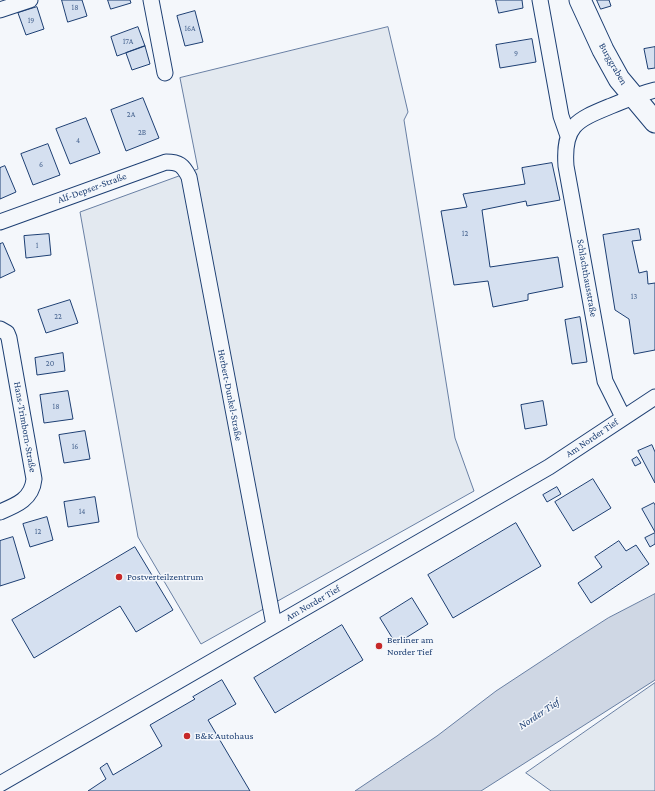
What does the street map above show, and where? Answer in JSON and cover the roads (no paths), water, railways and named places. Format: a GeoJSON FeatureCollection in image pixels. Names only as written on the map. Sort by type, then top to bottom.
{"type":"FeatureCollection","features":[{"type":"Feature","properties":{"kind":"main road","name":"Burggraben"},"geometry":{"type":"LineString","coordinates":[[580,0],[603,50],[619,79],[655,122]]}},
{"type":"Feature","properties":{"kind":"street"},"geometry":{"type":"LineString","coordinates":[[0,10],[30,0]]}},
{"type":"Feature","properties":{"kind":"street"},"geometry":{"type":"LineString","coordinates":[[151,0],[165,73]]}},
{"type":"Feature","properties":{"kind":"street","name":"Schlachthausstraße"},"geometry":{"type":"LineString","coordinates":[[540,0],[561,116],[568,136]]}},
{"type":"Feature","properties":{"kind":"street","name":"Schlachthausstraße"},"geometry":{"type":"LineString","coordinates":[[623,417],[605,381],[566,166],[565,150],[568,136],[575,124],[584,117],[633,96],[655,90]]}},
{"type":"Feature","properties":{"kind":"street","name":"Alf-Depser-Straße"},"geometry":{"type":"LineString","coordinates":[[0,222],[166,162],[176,162],[184,166]]}},
{"type":"Feature","properties":{"kind":"street","name":"Herbert-Dunkel-Straße"},"geometry":{"type":"LineString","coordinates":[[184,166],[189,177],[274,625]]}},
{"type":"Feature","properties":{"kind":"street","name":"Hans-Trimborn-Straße"},"geometry":{"type":"LineString","coordinates":[[0,329],[7,333],[9,338],[34,479],[33,489],[24,501],[0,512]]}},
{"type":"Feature","properties":{"kind":"street","name":"Am Norder Tief"},"geometry":{"type":"LineString","coordinates":[[0,784],[549,467],[655,397]]}},
{"type":"Feature","properties":{"kind":"water","name":"Norder Tief"},"geometry":{"type":"Polygon","coordinates":[[[655,594],[655,680],[481,791],[355,791],[437,736],[496,691],[572,641],[608,618],[655,594]]]}},
{"type":"Feature","properties":{"kind":"place","name":"Postverteilzentrum"},"geometry":{"type":"Point","coordinates":[119,577]}},
{"type":"Feature","properties":{"kind":"place","name":"Berliner am Norder Tief"},"geometry":{"type":"Point","coordinates":[379,646]}},
{"type":"Feature","properties":{"kind":"place","name":"B&K Autohaus"},"geometry":{"type":"Point","coordinates":[187,736]}}]}
